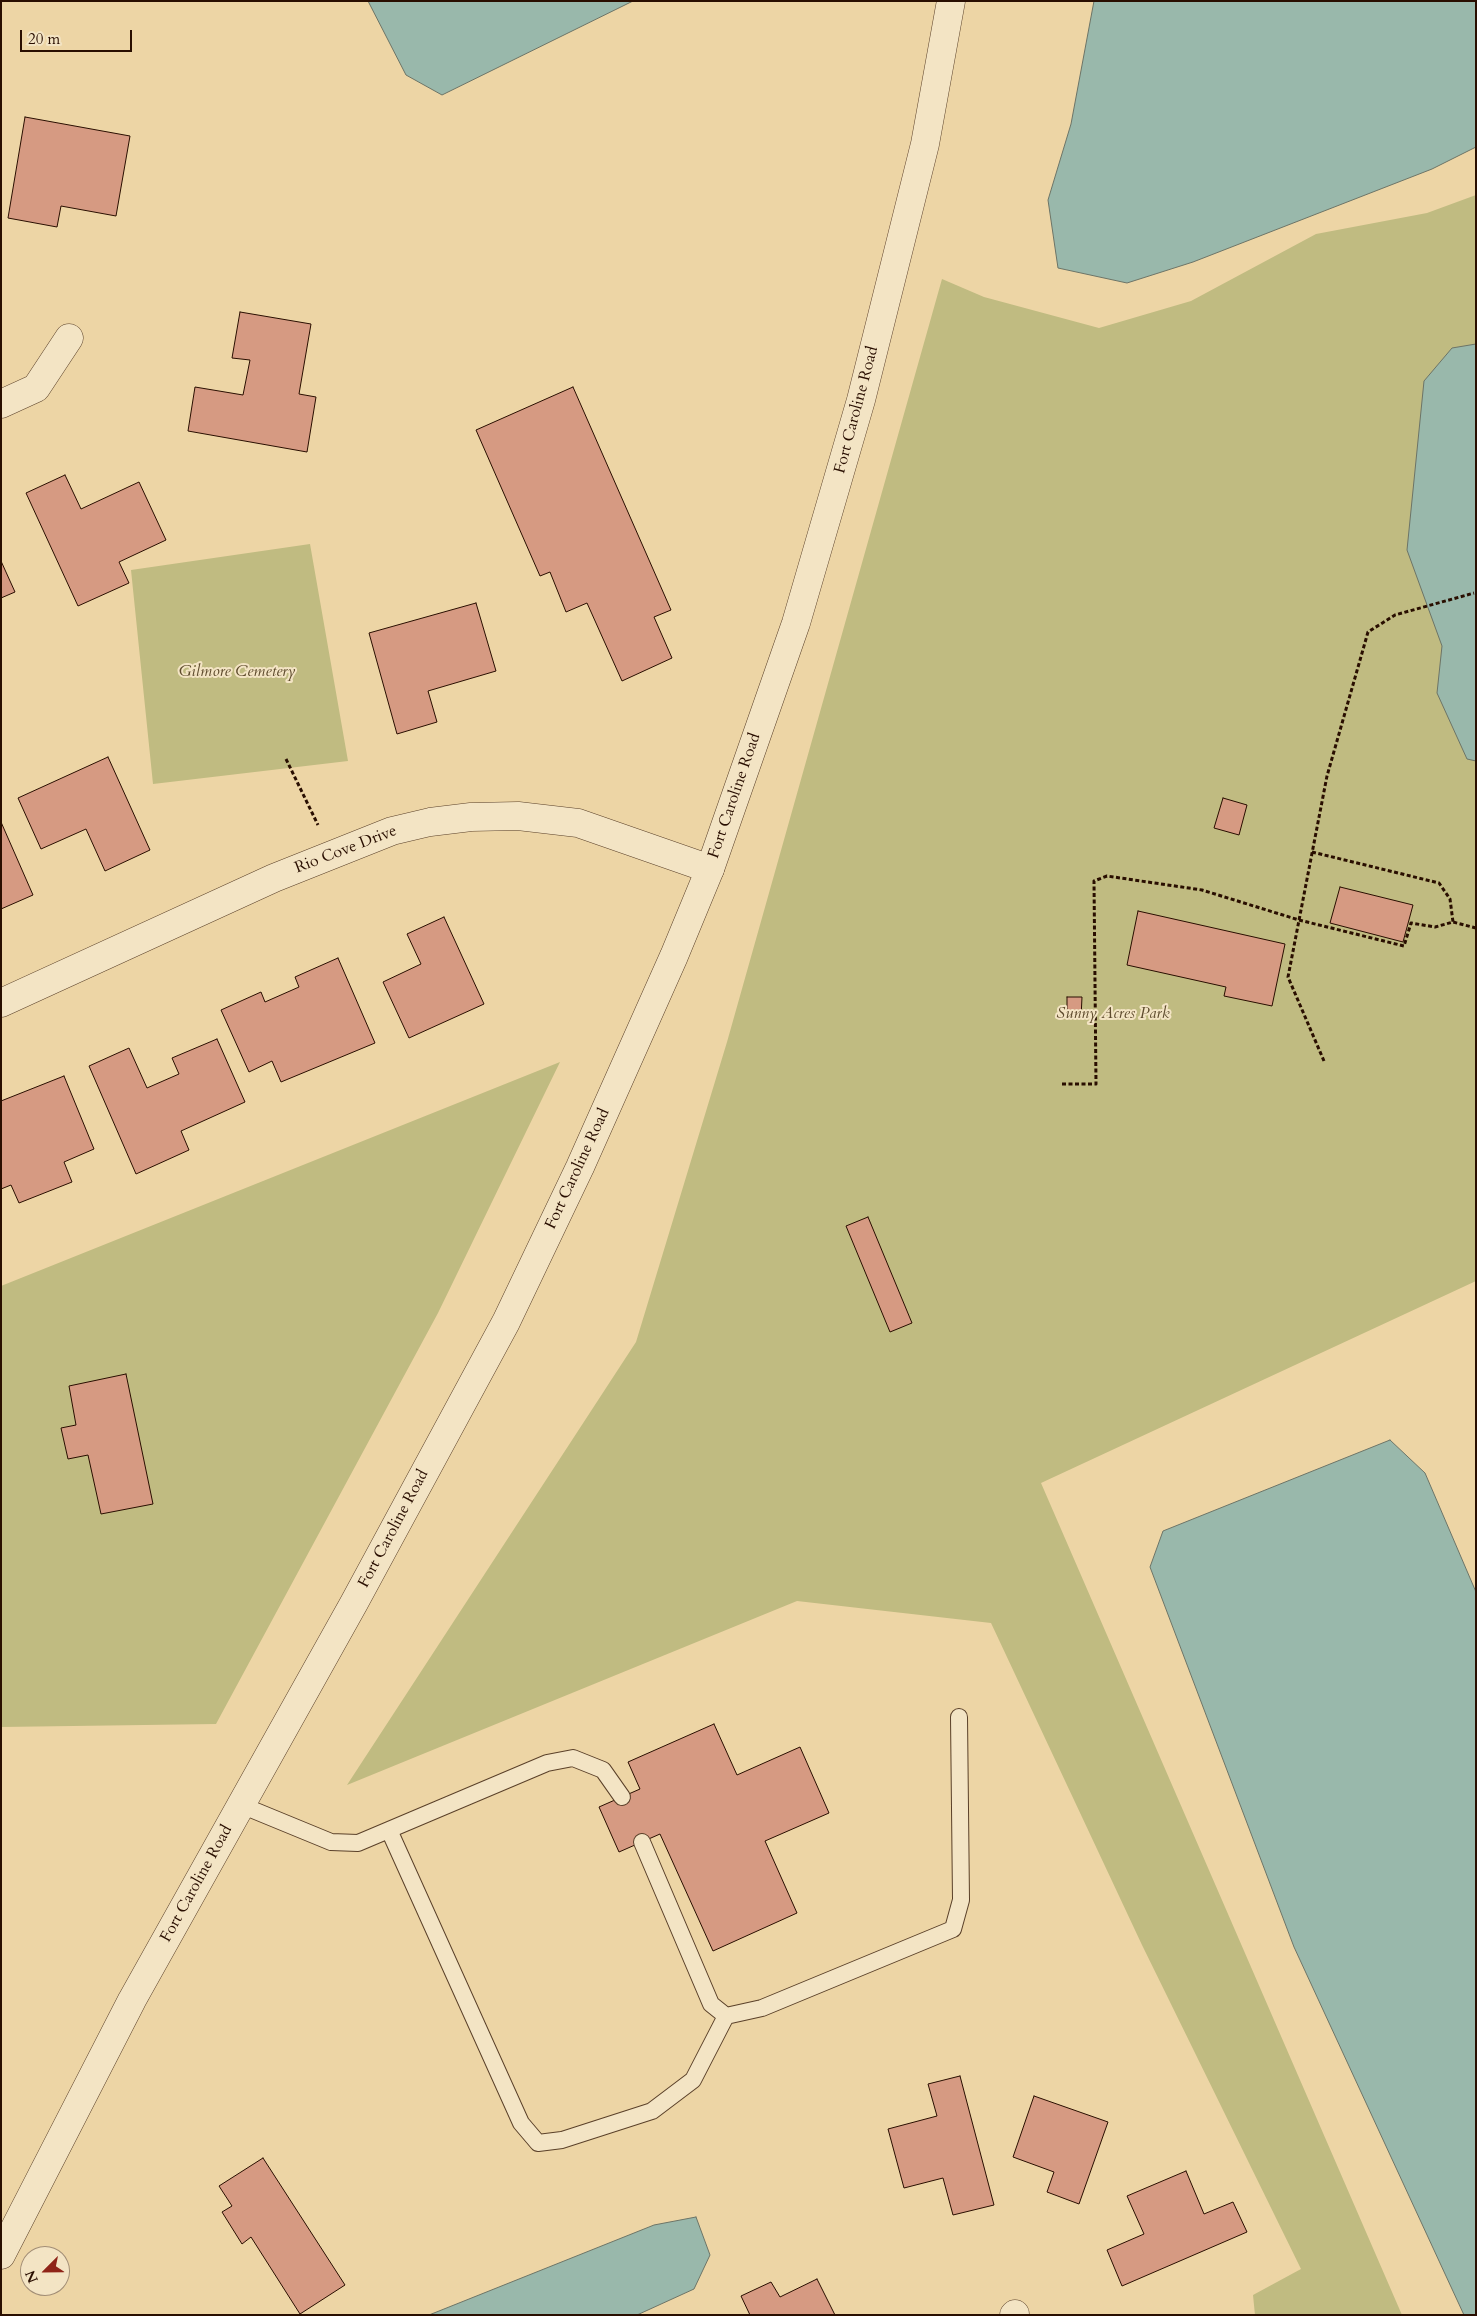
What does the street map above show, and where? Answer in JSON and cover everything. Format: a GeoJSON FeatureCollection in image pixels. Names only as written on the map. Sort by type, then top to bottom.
{"type":"FeatureCollection","features":[{"type":"Feature","properties":{"kind":"street","name":"Fort Caroline Road"},"geometry":{"type":"LineString","coordinates":[[1,2255],[132,2000],[506,1322],[580,1166],[674,956],[710,869],[796,622],[861,400],[925,144],[951,1]]}},
{"type":"Feature","properties":{"kind":"street"},"geometry":{"type":"LineString","coordinates":[[1,404],[36,388],[70,338]]}},
{"type":"Feature","properties":{"kind":"street","name":"Rio Cove Drive"},"geometry":{"type":"LineString","coordinates":[[1,1003],[274,878],[392,830],[430,822],[471,816],[518,816],[578,823],[710,869]]}},
{"type":"Feature","properties":{"kind":"lane"},"geometry":{"type":"LineString","coordinates":[[726,2016],[762,2008],[953,1929],[961,1900],[959,1717]]}},
{"type":"Feature","properties":{"kind":"lane"},"geometry":{"type":"LineString","coordinates":[[241,1805],[331,1842],[358,1844],[546,1763],[574,1758],[604,1770],[622,1796]]}},
{"type":"Feature","properties":{"kind":"lane"},"geometry":{"type":"LineString","coordinates":[[389,1830],[521,2123],[538,2142],[562,2140],[652,2111],[693,2080],[726,2016]]}},
{"type":"Feature","properties":{"kind":"lane"},"geometry":{"type":"LineString","coordinates":[[642,1842],[711,2004],[726,2016]]}},
{"type":"Feature","properties":{"kind":"path"},"geometry":{"type":"LineString","coordinates":[[1324,1061],[1288,977],[1327,776],[1368,632],[1395,615],[1474,593]]}},
{"type":"Feature","properties":{"kind":"path"},"geometry":{"type":"LineString","coordinates":[[286,758],[333,855]]}},
{"type":"Feature","properties":{"kind":"path"},"geometry":{"type":"LineString","coordinates":[[1312,852],[1439,883],[1450,898],[1453,922]]}},
{"type":"Feature","properties":{"kind":"path"},"geometry":{"type":"LineString","coordinates":[[1062,1084],[1096,1084],[1094,881],[1107,876],[1202,890],[1299,920],[1404,946],[1411,923],[1435,927],[1453,922],[1476,928]]}},
{"type":"Feature","properties":{"kind":"green space","name":"Sunny Acres Park"},"geometry":{"type":"Polygon","coordinates":[[[1476,195],[1476,1281],[1041,1483],[1402,2315],[1255,2315],[1253,2295],[1301,2269],[1142,1945],[991,1623],[797,1601],[347,1785],[636,1342],[727,1042],[942,279],[984,297],[1099,328],[1191,301],[1316,234],[1427,213],[1476,195]]]}},
{"type":"Feature","properties":{"kind":"green space","name":"Gilmore Cemetery"},"geometry":{"type":"Polygon","coordinates":[[[310,544],[348,761],[153,784],[131,570],[310,544]]]}},
{"type":"Feature","properties":{"kind":"green space"},"geometry":{"type":"Polygon","coordinates":[[[560,1062],[438,1313],[216,1724],[1,1727],[1,1286],[560,1062]]]}},
{"type":"Feature","properties":{"kind":"shaded area"},"geometry":{"type":"Polygon","coordinates":[[[368,1],[633,1],[442,95],[406,75],[368,1]]]}},
{"type":"Feature","properties":{"kind":"shaded area"},"geometry":{"type":"Polygon","coordinates":[[[1094,1],[1476,1],[1476,147],[1432,169],[1193,262],[1127,283],[1058,268],[1048,200],[1071,124],[1094,1]]]}},
{"type":"Feature","properties":{"kind":"shaded area"},"geometry":{"type":"Polygon","coordinates":[[[1476,344],[1476,761],[1467,759],[1437,693],[1442,646],[1407,550],[1424,381],[1452,348],[1476,344]]]}},
{"type":"Feature","properties":{"kind":"shaded area"},"geometry":{"type":"Polygon","coordinates":[[[1390,1440],[1425,1473],[1476,1592],[1476,2315],[1464,2315],[1294,1947],[1150,1567],[1163,1531],[1390,1440]]]}},
{"type":"Feature","properties":{"kind":"shaded area"},"geometry":{"type":"Polygon","coordinates":[[[696,2217],[710,2255],[694,2289],[637,2315],[429,2315],[654,2225],[696,2217]]]}},
{"type":"Feature","properties":{"kind":"building"},"geometry":{"type":"Polygon","coordinates":[[[25,117],[130,136],[116,216],[61,206],[57,227],[8,218],[25,117]]]}},
{"type":"Feature","properties":{"kind":"building"},"geometry":{"type":"Polygon","coordinates":[[[240,312],[311,324],[299,394],[316,397],[307,452],[188,431],[195,387],[243,395],[250,360],[232,358],[240,312]]]}},
{"type":"Feature","properties":{"kind":"building"},"geometry":{"type":"Polygon","coordinates":[[[573,387],[671,610],[654,617],[672,658],[622,681],[587,603],[566,612],[550,572],[540,576],[476,430],[573,387]]]}},
{"type":"Feature","properties":{"kind":"building"},"geometry":{"type":"Polygon","coordinates":[[[65,475],[81,509],[139,482],[166,540],[119,562],[129,583],[78,606],[26,493],[65,475]]]}},
{"type":"Feature","properties":{"kind":"building"},"geometry":{"type":"Polygon","coordinates":[[[1,561],[15,592],[1,598],[1,561]]]}},
{"type":"Feature","properties":{"kind":"building"},"geometry":{"type":"Polygon","coordinates":[[[476,603],[496,671],[428,691],[437,722],[397,734],[369,633],[476,603]]]}},
{"type":"Feature","properties":{"kind":"building"},"geometry":{"type":"Polygon","coordinates":[[[108,757],[150,850],[105,871],[86,829],[41,849],[18,798],[108,757]]]}},
{"type":"Feature","properties":{"kind":"building"},"geometry":{"type":"Polygon","coordinates":[[[1223,798],[1247,805],[1239,835],[1214,828],[1223,798]]]}},
{"type":"Feature","properties":{"kind":"building"},"geometry":{"type":"Polygon","coordinates":[[[1,822],[33,895],[1,909],[1,822]]]}},
{"type":"Feature","properties":{"kind":"building"},"geometry":{"type":"Polygon","coordinates":[[[1340,887],[1413,905],[1403,942],[1330,923],[1340,887]]]}},
{"type":"Feature","properties":{"kind":"building"},"geometry":{"type":"Polygon","coordinates":[[[1138,911],[1285,944],[1272,1006],[1224,996],[1226,987],[1127,965],[1138,911]]]}},
{"type":"Feature","properties":{"kind":"building"},"geometry":{"type":"Polygon","coordinates":[[[444,917],[484,1004],[409,1038],[383,982],[421,964],[407,934],[444,917]]]}},
{"type":"Feature","properties":{"kind":"building"},"geometry":{"type":"Polygon","coordinates":[[[338,958],[375,1043],[281,1082],[272,1061],[249,1072],[221,1010],[261,992],[265,1002],[299,987],[295,977],[338,958]]]}},
{"type":"Feature","properties":{"kind":"building"},"geometry":{"type":"Polygon","coordinates":[[[1067,997],[1082,997],[1081,1018],[1067,1017],[1067,997]]]}},
{"type":"Feature","properties":{"kind":"building"},"geometry":{"type":"Polygon","coordinates":[[[217,1039],[245,1102],[181,1131],[189,1150],[136,1174],[89,1066],[129,1048],[147,1088],[179,1074],[172,1058],[217,1039]]]}},
{"type":"Feature","properties":{"kind":"building"},"geometry":{"type":"Polygon","coordinates":[[[64,1076],[94,1149],[64,1162],[72,1182],[19,1203],[11,1185],[1,1189],[1,1101],[64,1076]]]}},
{"type":"Feature","properties":{"kind":"building"},"geometry":{"type":"Polygon","coordinates":[[[868,1217],[912,1323],[890,1332],[846,1226],[868,1217]]]}},
{"type":"Feature","properties":{"kind":"building"},"geometry":{"type":"Polygon","coordinates":[[[126,1374],[153,1504],[101,1514],[88,1455],[68,1459],[61,1428],[76,1425],[69,1386],[126,1374]]]}},
{"type":"Feature","properties":{"kind":"building"},"geometry":{"type":"Polygon","coordinates":[[[714,1724],[737,1775],[800,1747],[829,1813],[765,1841],[797,1913],[713,1951],[660,1834],[619,1852],[599,1807],[640,1789],[628,1762],[714,1724]]]}},
{"type":"Feature","properties":{"kind":"building"},"geometry":{"type":"Polygon","coordinates":[[[960,2076],[994,2205],[953,2215],[943,2178],[904,2188],[888,2129],[937,2116],[928,2084],[960,2076]]]}},
{"type":"Feature","properties":{"kind":"building"},"geometry":{"type":"Polygon","coordinates":[[[1034,2096],[1108,2122],[1079,2204],[1047,2192],[1054,2172],[1013,2157],[1034,2096]]]}},
{"type":"Feature","properties":{"kind":"building"},"geometry":{"type":"Polygon","coordinates":[[[263,2158],[345,2285],[300,2314],[251,2237],[242,2244],[222,2212],[232,2206],[219,2186],[263,2158]]]}},
{"type":"Feature","properties":{"kind":"building"},"geometry":{"type":"Polygon","coordinates":[[[1186,2171],[1204,2214],[1233,2202],[1247,2232],[1122,2286],[1107,2250],[1144,2234],[1127,2196],[1186,2171]]]}},
{"type":"Feature","properties":{"kind":"building"},"geometry":{"type":"Polygon","coordinates":[[[817,2279],[835,2315],[750,2315],[741,2296],[771,2282],[780,2297],[817,2279]]]}}]}
